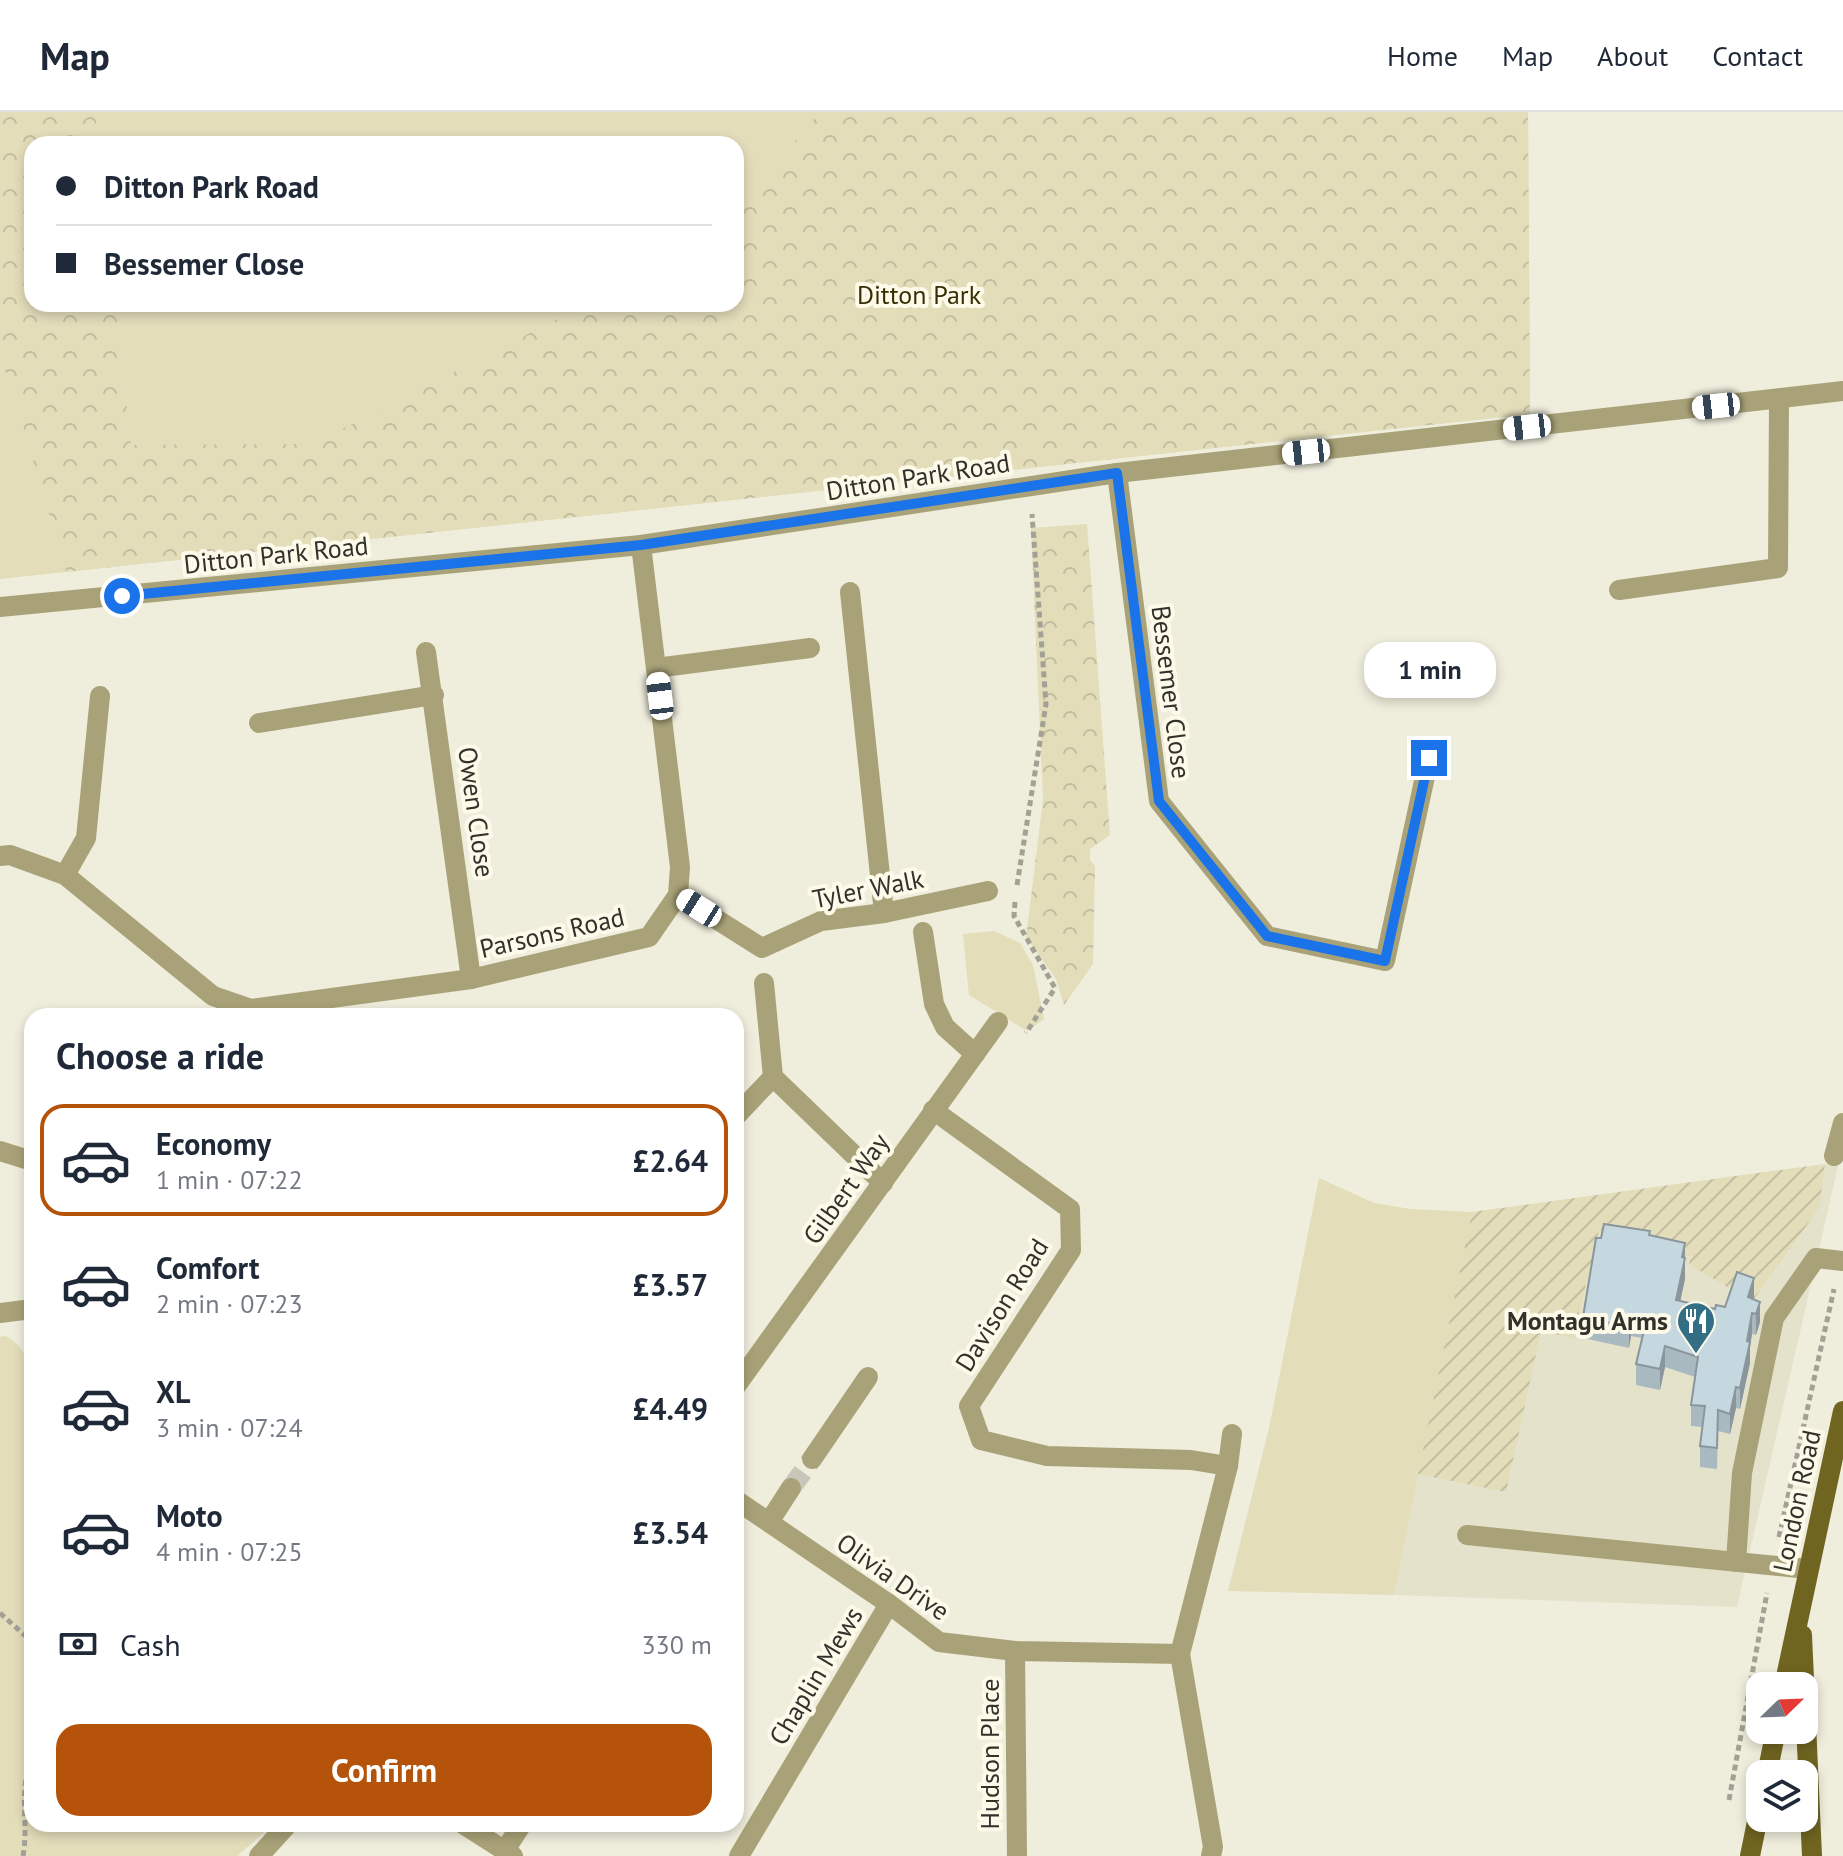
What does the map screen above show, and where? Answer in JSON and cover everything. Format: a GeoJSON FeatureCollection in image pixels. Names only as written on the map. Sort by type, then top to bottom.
{"type":"FeatureCollection","features":[{"type":"Feature","properties":{"kind":"main road","name":"London Road"},"geometry":{"type":"LineString","coordinates":[[1787,1672],[1843,1411]]}},
{"type":"Feature","properties":{"kind":"main road","name":"London Road"},"geometry":{"type":"LineString","coordinates":[[1801,1603],[1812,1856]]}},
{"type":"Feature","properties":{"kind":"main road"},"geometry":{"type":"LineString","coordinates":[[1750,1856],[1755,1832]]}},
{"type":"Feature","properties":{"kind":"street","name":"Ditton Park Road"},"geometry":{"type":"LineString","coordinates":[[0,607],[641,545],[1117,473],[1843,391]]}},
{"type":"Feature","properties":{"kind":"street"},"geometry":{"type":"LineString","coordinates":[[1619,590],[1778,568],[1779,399]]}},
{"type":"Feature","properties":{"kind":"street","name":"Bessemer Close"},"geometry":{"type":"LineString","coordinates":[[1117,473],[1159,801],[1267,936],[1385,961],[1429,758]]}},
{"type":"Feature","properties":{"kind":"street"},"geometry":{"type":"LineString","coordinates":[[641,545],[680,867],[678,895]]}},
{"type":"Feature","properties":{"kind":"street"},"geometry":{"type":"LineString","coordinates":[[850,592],[884,913]]}},
{"type":"Feature","properties":{"kind":"street"},"geometry":{"type":"LineString","coordinates":[[656,668],[810,648]]}},
{"type":"Feature","properties":{"kind":"street","name":"Owen Close"},"geometry":{"type":"LineString","coordinates":[[426,652],[471,979]]}},
{"type":"Feature","properties":{"kind":"street"},"geometry":{"type":"LineString","coordinates":[[259,723],[434,695]]}},
{"type":"Feature","properties":{"kind":"street"},"geometry":{"type":"LineString","coordinates":[[0,856],[10,855],[65,875],[86,838],[100,696]]}},
{"type":"Feature","properties":{"kind":"street","name":"Parsons Road"},"geometry":{"type":"LineString","coordinates":[[65,875],[213,996],[241,1008]]}},
{"type":"Feature","properties":{"kind":"street","name":"Tyler Walk"},"geometry":{"type":"LineString","coordinates":[[678,895],[762,948],[821,921],[884,913],[988,891]]}},
{"type":"Feature","properties":{"kind":"street","name":"Parsons Road"},"geometry":{"type":"LineString","coordinates":[[285,1008],[471,979],[649,937],[678,895]]}},
{"type":"Feature","properties":{"kind":"street"},"geometry":{"type":"LineString","coordinates":[[923,932],[934,1004],[945,1027],[975,1054]]}},
{"type":"Feature","properties":{"kind":"street"},"geometry":{"type":"LineString","coordinates":[[764,983],[773,1077],[883,1183]]}},
{"type":"Feature","properties":{"kind":"street","name":"Gilbert Way"},"geometry":{"type":"LineString","coordinates":[[744,1375],[998,1022]]}},
{"type":"Feature","properties":{"kind":"street"},"geometry":{"type":"LineString","coordinates":[[744,1108],[773,1077]]}},
{"type":"Feature","properties":{"kind":"street","name":"Davison Road"},"geometry":{"type":"LineString","coordinates":[[933,1110],[1070,1209],[1071,1250],[969,1406],[981,1440],[1047,1456],[1191,1460],[1228,1466]]}},
{"type":"Feature","properties":{"kind":"street"},"geometry":{"type":"LineString","coordinates":[[1834,1156],[1843,1123]]}},
{"type":"Feature","properties":{"kind":"street"},"geometry":{"type":"LineString","coordinates":[[0,1151],[24,1158]]}},
{"type":"Feature","properties":{"kind":"street"},"geometry":{"type":"LineString","coordinates":[[1736,1562],[1742,1473],[1774,1318],[1816,1258],[1843,1261]]}},
{"type":"Feature","properties":{"kind":"street"},"geometry":{"type":"LineString","coordinates":[[0,1313],[24,1310]]}},
{"type":"Feature","properties":{"kind":"street"},"geometry":{"type":"LineString","coordinates":[[812,1459],[868,1377]]}},
{"type":"Feature","properties":{"kind":"street"},"geometry":{"type":"LineString","coordinates":[[1211,1856],[1210,1832],[1180,1654],[1228,1466],[1232,1434]]}},
{"type":"Feature","properties":{"kind":"street"},"geometry":{"type":"LineString","coordinates":[[769,1522],[791,1488]]}},
{"type":"Feature","properties":{"kind":"street","name":"Olivia Drive"},"geometry":{"type":"LineString","coordinates":[[744,1505],[889,1604],[939,1642],[1015,1651],[1180,1654]]}},
{"type":"Feature","properties":{"kind":"street"},"geometry":{"type":"LineString","coordinates":[[1467,1535],[1808,1569]]}},
{"type":"Feature","properties":{"kind":"street","name":"Chaplin Mews"},"geometry":{"type":"LineString","coordinates":[[739,1856],[889,1604]]}},
{"type":"Feature","properties":{"kind":"street","name":"Hudson Place"},"geometry":{"type":"LineString","coordinates":[[1015,1651],[1017,1856]]}},
{"type":"Feature","properties":{"kind":"street"},"geometry":{"type":"LineString","coordinates":[[259,1856],[281,1832]]}},
{"type":"Feature","properties":{"kind":"street"},"geometry":{"type":"LineString","coordinates":[[476,1832],[509,1853],[518,1832]]}},
{"type":"Feature","properties":{"kind":"path"},"geometry":{"type":"LineString","coordinates":[[988,891],[1017,885],[1046,704],[1032,510]]}},
{"type":"Feature","properties":{"kind":"path"},"geometry":{"type":"LineString","coordinates":[[0,1613],[24,1635]]}},
{"type":"Feature","properties":{"kind":"path"},"geometry":{"type":"LineString","coordinates":[[23,1856],[25,1832]]}},
{"type":"Feature","properties":{"kind":"shaded area"},"geometry":{"type":"Polygon","coordinates":[[[1839,1162],[1737,1607],[1394,1595],[1472,1212],[1839,1162]]]}},
{"type":"Feature","properties":{"kind":"green space","name":"Ditton Park"},"geometry":{"type":"Polygon","coordinates":[[[0,112],[1528,112],[1530,414],[0,579],[0,112]]]}},
{"type":"Feature","properties":{"kind":"green space","name":"Ditton Park"},"geometry":{"type":"Polygon","coordinates":[[[0,112],[95,112],[97,136],[24,136],[24,312],[116,312],[131,445],[313,444],[571,312],[744,312],[744,202],[820,112],[1528,112],[1530,414],[66,572],[0,356],[0,112]]]}},
{"type":"Feature","properties":{"kind":"green space"},"geometry":{"type":"Polygon","coordinates":[[[1087,524],[1110,835],[1090,849],[1090,860],[1095,866],[1093,964],[1064,1005],[1056,979],[1026,937],[1043,800],[1031,528],[1087,524]]]}},
{"type":"Feature","properties":{"kind":"green space"},"geometry":{"type":"Polygon","coordinates":[[[994,931],[1020,943],[1033,965],[1044,1019],[1027,1031],[969,995],[963,934],[994,931]]]}},
{"type":"Feature","properties":{"kind":"green space"},"geometry":{"type":"Polygon","coordinates":[[[1825,1164],[1819,1208],[1754,1299],[1737,1293],[1689,1264],[1691,1257],[1655,1247],[1655,1242],[1599,1230],[1573,1338],[1541,1331],[1506,1492],[1418,1474],[1472,1212],[1825,1164]]]}},
{"type":"Feature","properties":{"kind":"green space"},"geometry":{"type":"Polygon","coordinates":[[[1319,1178],[1374,1203],[1410,1209],[1472,1212],[1394,1595],[1228,1591],[1269,1428],[1319,1178]]]}},
{"type":"Feature","properties":{"kind":"green space"},"geometry":{"type":"Polygon","coordinates":[[[6,1336],[14,1341],[24,1354],[24,1832],[265,1832],[237,1856],[0,1856],[0,1337],[6,1336]]]}},
{"type":"Feature","properties":{"kind":"building","name":"Montagu Arms"},"geometry":{"type":"Polygon","coordinates":[[[1604,1224],[1650,1231],[1649,1235],[1685,1243],[1676,1300],[1715,1309],[1716,1305],[1725,1307],[1737,1272],[1754,1278],[1748,1297],[1760,1302],[1756,1314],[1752,1313],[1747,1341],[1750,1342],[1740,1388],[1736,1387],[1730,1414],[1718,1410],[1717,1448],[1700,1446],[1705,1406],[1691,1405],[1698,1357],[1665,1346],[1660,1369],[1636,1364],[1647,1318],[1631,1315],[1629,1327],[1583,1317],[1596,1238],[1601,1238],[1604,1224]]]}},
{"type":"Feature","properties":{"kind":"tunnel"},"geometry":{"type":"LineString","coordinates":[[791,1488],[812,1459]]}},
{"type":"Feature","properties":{"kind":"place","name":"Montagu Arms"},"geometry":{"type":"Point","coordinates":[1696,1355]}},
{"type":"Feature","properties":{"kind":"route"},"geometry":{"type":"LineString","coordinates":[[122,596],[641,545],[1117,473],[1159,801],[1267,936],[1385,961],[1429,758]]}}]}
